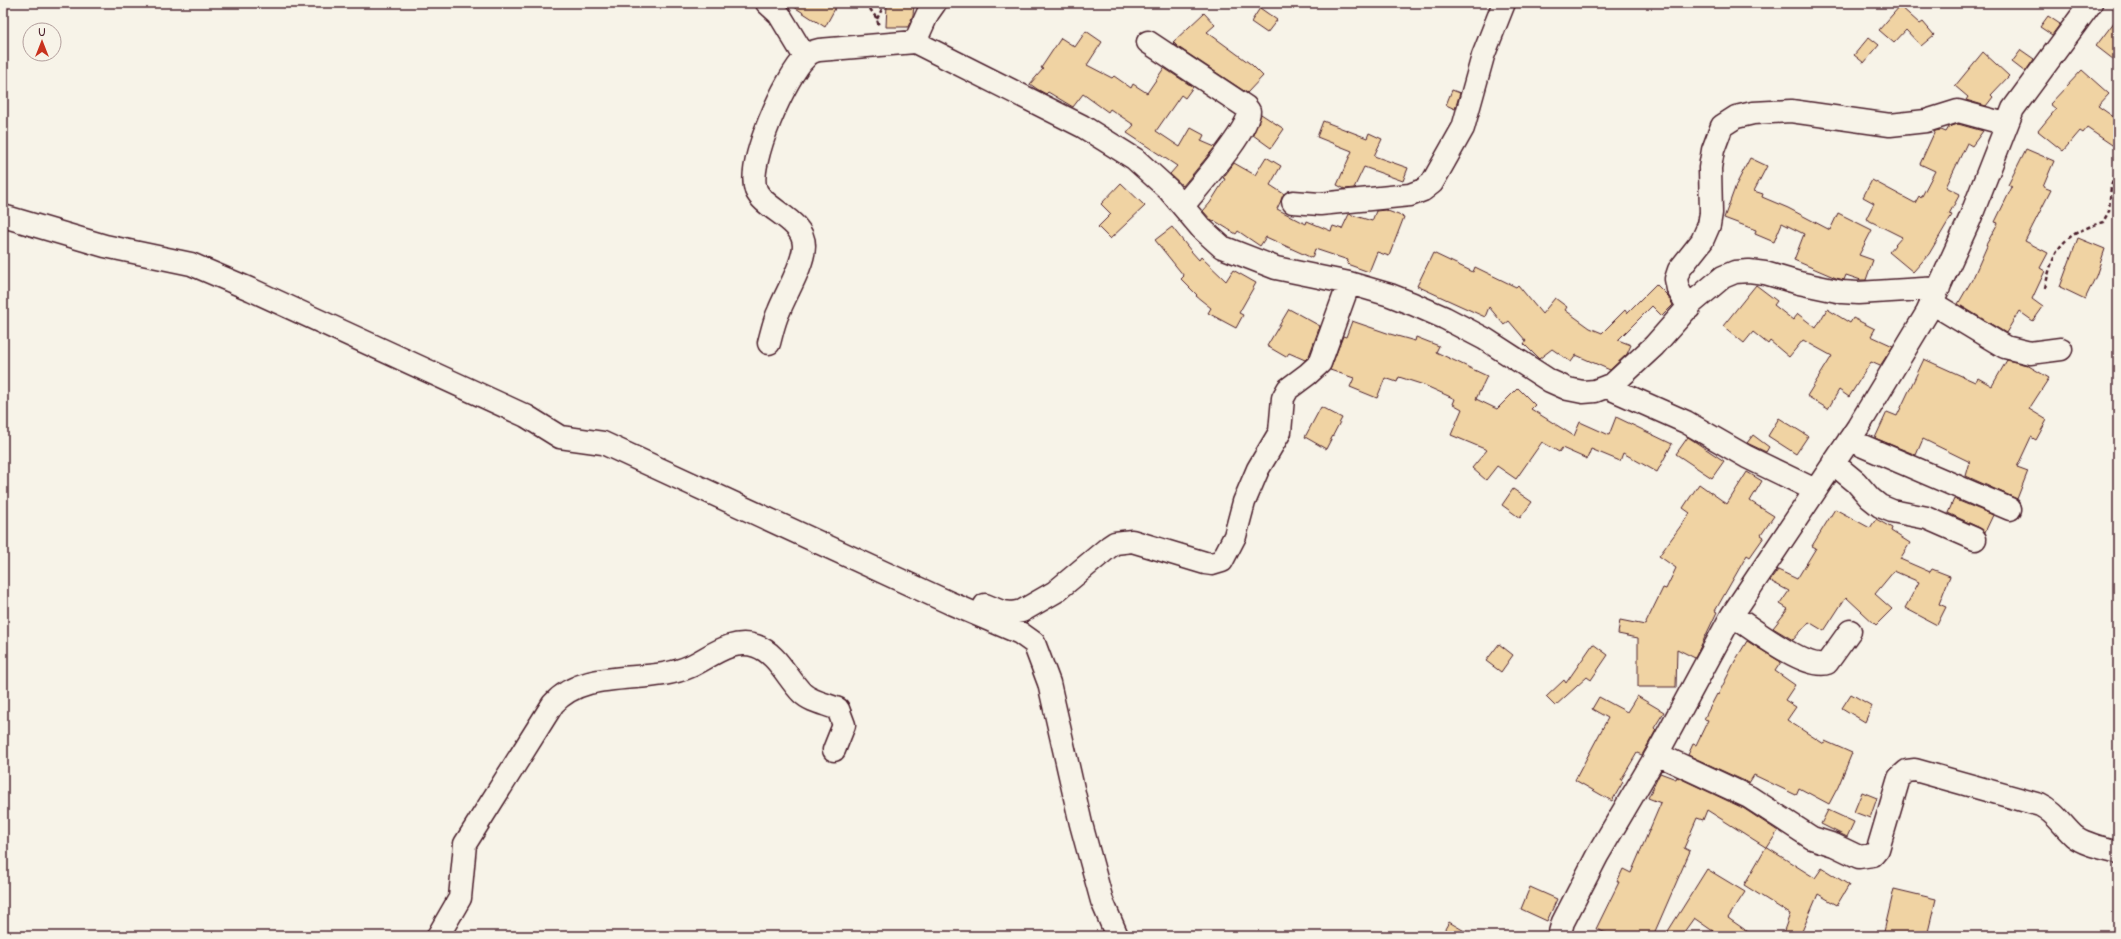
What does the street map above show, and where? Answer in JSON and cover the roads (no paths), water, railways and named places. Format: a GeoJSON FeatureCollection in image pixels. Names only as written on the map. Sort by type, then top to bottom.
{"type":"FeatureCollection","features":[{"type":"Feature","properties":{"kind":"street"},"geometry":{"type":"LineString","coordinates":[[767,3],[779,14],[805,57]]}},
{"type":"Feature","properties":{"kind":"street"},"geometry":{"type":"LineString","coordinates":[[916,42],[928,13],[935,3]]}},
{"type":"Feature","properties":{"kind":"street"},"geometry":{"type":"LineString","coordinates":[[1293,202],[1320,204],[1403,196],[1423,190],[1432,183],[1463,128],[1483,56],[1504,3]]}},
{"type":"Feature","properties":{"kind":"street"},"geometry":{"type":"LineString","coordinates":[[1559,936],[1564,922],[1597,856],[1657,754],[1732,615],[1849,440],[1935,296],[1968,221],[2013,109],[2091,3]]}},
{"type":"Feature","properties":{"kind":"street"},"geometry":{"type":"LineString","coordinates":[[769,343],[778,313],[801,262],[804,244],[801,236],[792,223],[757,192],[755,178],[759,152],[780,95],[805,57],[819,50],[916,42],[1082,126],[1135,159],[1168,189],[1201,228],[1222,247],[1276,268],[1349,284],[1390,295],[1445,318],[1485,339],[1550,382],[1568,389],[1583,392],[1607,387],[1654,346],[1689,308],[1723,277],[1735,272],[1749,270],[1842,292],[1935,296],[2005,348],[2030,353],[2061,349]]}},
{"type":"Feature","properties":{"kind":"street"},"geometry":{"type":"LineString","coordinates":[[1148,42],[1246,107],[1249,111],[1247,121],[1228,149],[1183,206]]}},
{"type":"Feature","properties":{"kind":"street"},"geometry":{"type":"LineString","coordinates":[[1689,308],[1678,289],[1676,279],[1679,270],[1702,241],[1709,225],[1711,213],[1710,168],[1713,150],[1722,126],[1736,117],[1753,113],[1791,111],[1890,125],[1926,121],[1958,111],[2006,124]]}},
{"type":"Feature","properties":{"kind":"street"},"geometry":{"type":"LineString","coordinates":[[3,216],[105,246],[191,264],[252,290],[512,410],[560,437],[603,443],[950,603],[1020,632],[1034,643],[1049,683],[1081,824],[1102,902],[1117,936]]}},
{"type":"Feature","properties":{"kind":"street"},"geometry":{"type":"LineString","coordinates":[[950,603],[954,595],[959,594],[1002,612],[1012,613],[1022,611],[1055,592],[1109,547],[1122,541],[1132,541],[1205,563],[1212,564],[1222,561],[1236,536],[1244,502],[1258,469],[1280,432],[1283,398],[1288,389],[1320,363],[1349,284]]}},
{"type":"Feature","properties":{"kind":"street"},"geometry":{"type":"LineString","coordinates":[[1607,387],[1686,422],[1747,457],[1815,490]]}},
{"type":"Feature","properties":{"kind":"street"},"geometry":{"type":"LineString","coordinates":[[1849,440],[2010,509]]}},
{"type":"Feature","properties":{"kind":"street"},"geometry":{"type":"LineString","coordinates":[[1833,463],[1856,482],[1870,498],[1880,506],[1892,511],[1926,518],[1975,539]]}},
{"type":"Feature","properties":{"kind":"street"},"geometry":{"type":"LineString","coordinates":[[1732,615],[1789,653],[1819,665],[1827,663],[1850,631]]}},
{"type":"Feature","properties":{"kind":"street"},"geometry":{"type":"LineString","coordinates":[[438,936],[460,898],[465,844],[553,704],[561,696],[574,688],[593,682],[670,672],[689,667],[732,645],[745,644],[756,646],[769,654],[803,695],[838,709],[844,726],[834,750]]}},
{"type":"Feature","properties":{"kind":"street"},"geometry":{"type":"LineString","coordinates":[[1657,754],[1749,797],[1812,838],[1834,845],[1859,857],[1874,855],[1878,849],[1899,778],[1907,771],[1915,770],[2040,804],[2056,815],[2074,836],[2118,852]]}}]}
